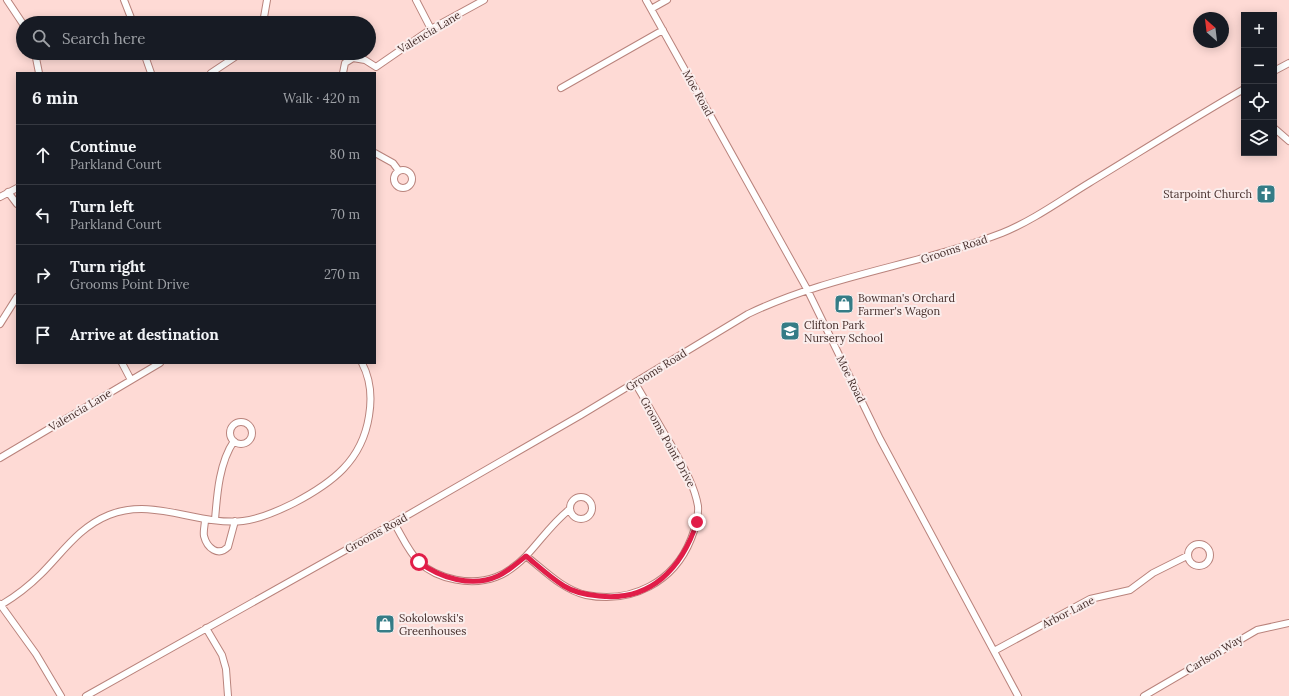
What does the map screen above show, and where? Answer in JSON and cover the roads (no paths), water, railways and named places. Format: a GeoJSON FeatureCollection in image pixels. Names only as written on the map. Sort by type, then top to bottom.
{"type":"FeatureCollection","features":[{"type":"Feature","properties":{"kind":"street"},"geometry":{"type":"LineString","coordinates":[[7,0],[18,16]]}},
{"type":"Feature","properties":{"kind":"street"},"geometry":{"type":"LineString","coordinates":[[124,0],[130,16]]}},
{"type":"Feature","properties":{"kind":"street"},"geometry":{"type":"LineString","coordinates":[[264,16],[267,0]]}},
{"type":"Feature","properties":{"kind":"street"},"geometry":{"type":"LineString","coordinates":[[416,0],[431,29]]}},
{"type":"Feature","properties":{"kind":"street","name":"Valencia Lane"},"geometry":{"type":"LineString","coordinates":[[374,72],[376,67],[431,29],[484,0]]}},
{"type":"Feature","properties":{"kind":"street","name":"Moe Road"},"geometry":{"type":"LineString","coordinates":[[646,0],[807,289],[880,439],[1018,696]]}},
{"type":"Feature","properties":{"kind":"street"},"geometry":{"type":"LineString","coordinates":[[651,9],[666,0]]}},
{"type":"Feature","properties":{"kind":"street"},"geometry":{"type":"LineString","coordinates":[[561,88],[662,30]]}},
{"type":"Feature","properties":{"kind":"street"},"geometry":{"type":"LineString","coordinates":[[36,60],[39,72]]}},
{"type":"Feature","properties":{"kind":"street"},"geometry":{"type":"LineString","coordinates":[[146,60],[151,72]]}},
{"type":"Feature","properties":{"kind":"street"},"geometry":{"type":"LineString","coordinates":[[219,71],[232,60]]}},
{"type":"Feature","properties":{"kind":"street"},"geometry":{"type":"LineString","coordinates":[[343,72],[345,63],[350,60]]}},
{"type":"Feature","properties":{"kind":"street"},"geometry":{"type":"LineString","coordinates":[[365,60],[376,67]]}},
{"type":"Feature","properties":{"kind":"street"},"geometry":{"type":"LineString","coordinates":[[1277,69],[1289,63]]}},
{"type":"Feature","properties":{"kind":"street","name":"Grooms Road"},"geometry":{"type":"LineString","coordinates":[[86,696],[94,694],[206,628],[394,523],[635,383],[748,314],[770,303],[807,289],[926,258],[1004,232],[1047,209],[1241,91]]}},
{"type":"Feature","properties":{"kind":"street"},"geometry":{"type":"LineString","coordinates":[[1277,131],[1289,141]]}},
{"type":"Feature","properties":{"kind":"street"},"geometry":{"type":"LineString","coordinates":[[376,154],[393,163],[399,171]]}},
{"type":"Feature","properties":{"kind":"street"},"geometry":{"type":"LineString","coordinates":[[0,198],[16,188]]}},
{"type":"Feature","properties":{"kind":"street"},"geometry":{"type":"LineString","coordinates":[[8,192],[16,203]]}},
{"type":"Feature","properties":{"kind":"street"},"geometry":{"type":"LineString","coordinates":[[0,324],[16,299]]}},
{"type":"Feature","properties":{"kind":"street"},"geometry":{"type":"LineString","coordinates":[[123,364],[131,380]]}},
{"type":"Feature","properties":{"kind":"street","name":"Valencia Lane"},"geometry":{"type":"LineString","coordinates":[[1,457],[158,364]]}},
{"type":"Feature","properties":{"kind":"street"},"geometry":{"type":"LineString","coordinates":[[61,696],[36,654],[0,604],[31,584],[76,536],[108,515],[124,511],[151,509],[174,512],[205,520],[235,521],[261,516],[286,507],[310,495],[346,466],[359,449],[366,433],[371,402],[370,387],[362,364]]}},
{"type":"Feature","properties":{"kind":"street","name":"Grooms Point Drive"},"geometry":{"type":"LineString","coordinates":[[526,556],[565,587],[586,595],[611,598],[637,593],[650,587],[662,579],[682,558],[689,545],[697,522],[698,508],[695,491],[687,473],[635,383]]}},
{"type":"Feature","properties":{"kind":"street"},"geometry":{"type":"LineString","coordinates":[[214,520],[222,475],[229,449],[234,441]]}},
{"type":"Feature","properties":{"kind":"street"},"geometry":{"type":"LineString","coordinates":[[0,449],[1,457]]}},
{"type":"Feature","properties":{"kind":"street"},"geometry":{"type":"LineString","coordinates":[[394,523],[419,562],[438,574],[456,579],[480,581],[498,576],[526,556],[557,520],[570,509]]}},
{"type":"Feature","properties":{"kind":"street"},"geometry":{"type":"LineString","coordinates":[[205,520],[205,538],[211,548],[216,551],[225,550],[228,547],[235,521]]}},
{"type":"Feature","properties":{"kind":"street","name":"Arbor Lane"},"geometry":{"type":"LineString","coordinates":[[994,651],[1090,599],[1130,590],[1153,573],[1187,556]]}},
{"type":"Feature","properties":{"kind":"street","name":"Carlson Way"},"geometry":{"type":"LineString","coordinates":[[1144,696],[1257,630],[1289,623]]}},
{"type":"Feature","properties":{"kind":"street"},"geometry":{"type":"LineString","coordinates":[[206,628],[222,655],[226,669],[228,696]]}},
{"type":"Feature","properties":{"kind":"place","name":"Starpoint Church"},"geometry":{"type":"Point","coordinates":[1266,194]}},
{"type":"Feature","properties":{"kind":"place","name":"Bowman's Orchard Farmer's Wagon"},"geometry":{"type":"Point","coordinates":[844,304]}},
{"type":"Feature","properties":{"kind":"place","name":"Clifton Park Nursery School"},"geometry":{"type":"Point","coordinates":[790,331]}},
{"type":"Feature","properties":{"kind":"place","name":"Sokolowski's Greenhouses"},"geometry":{"type":"Point","coordinates":[385,624]}}]}
